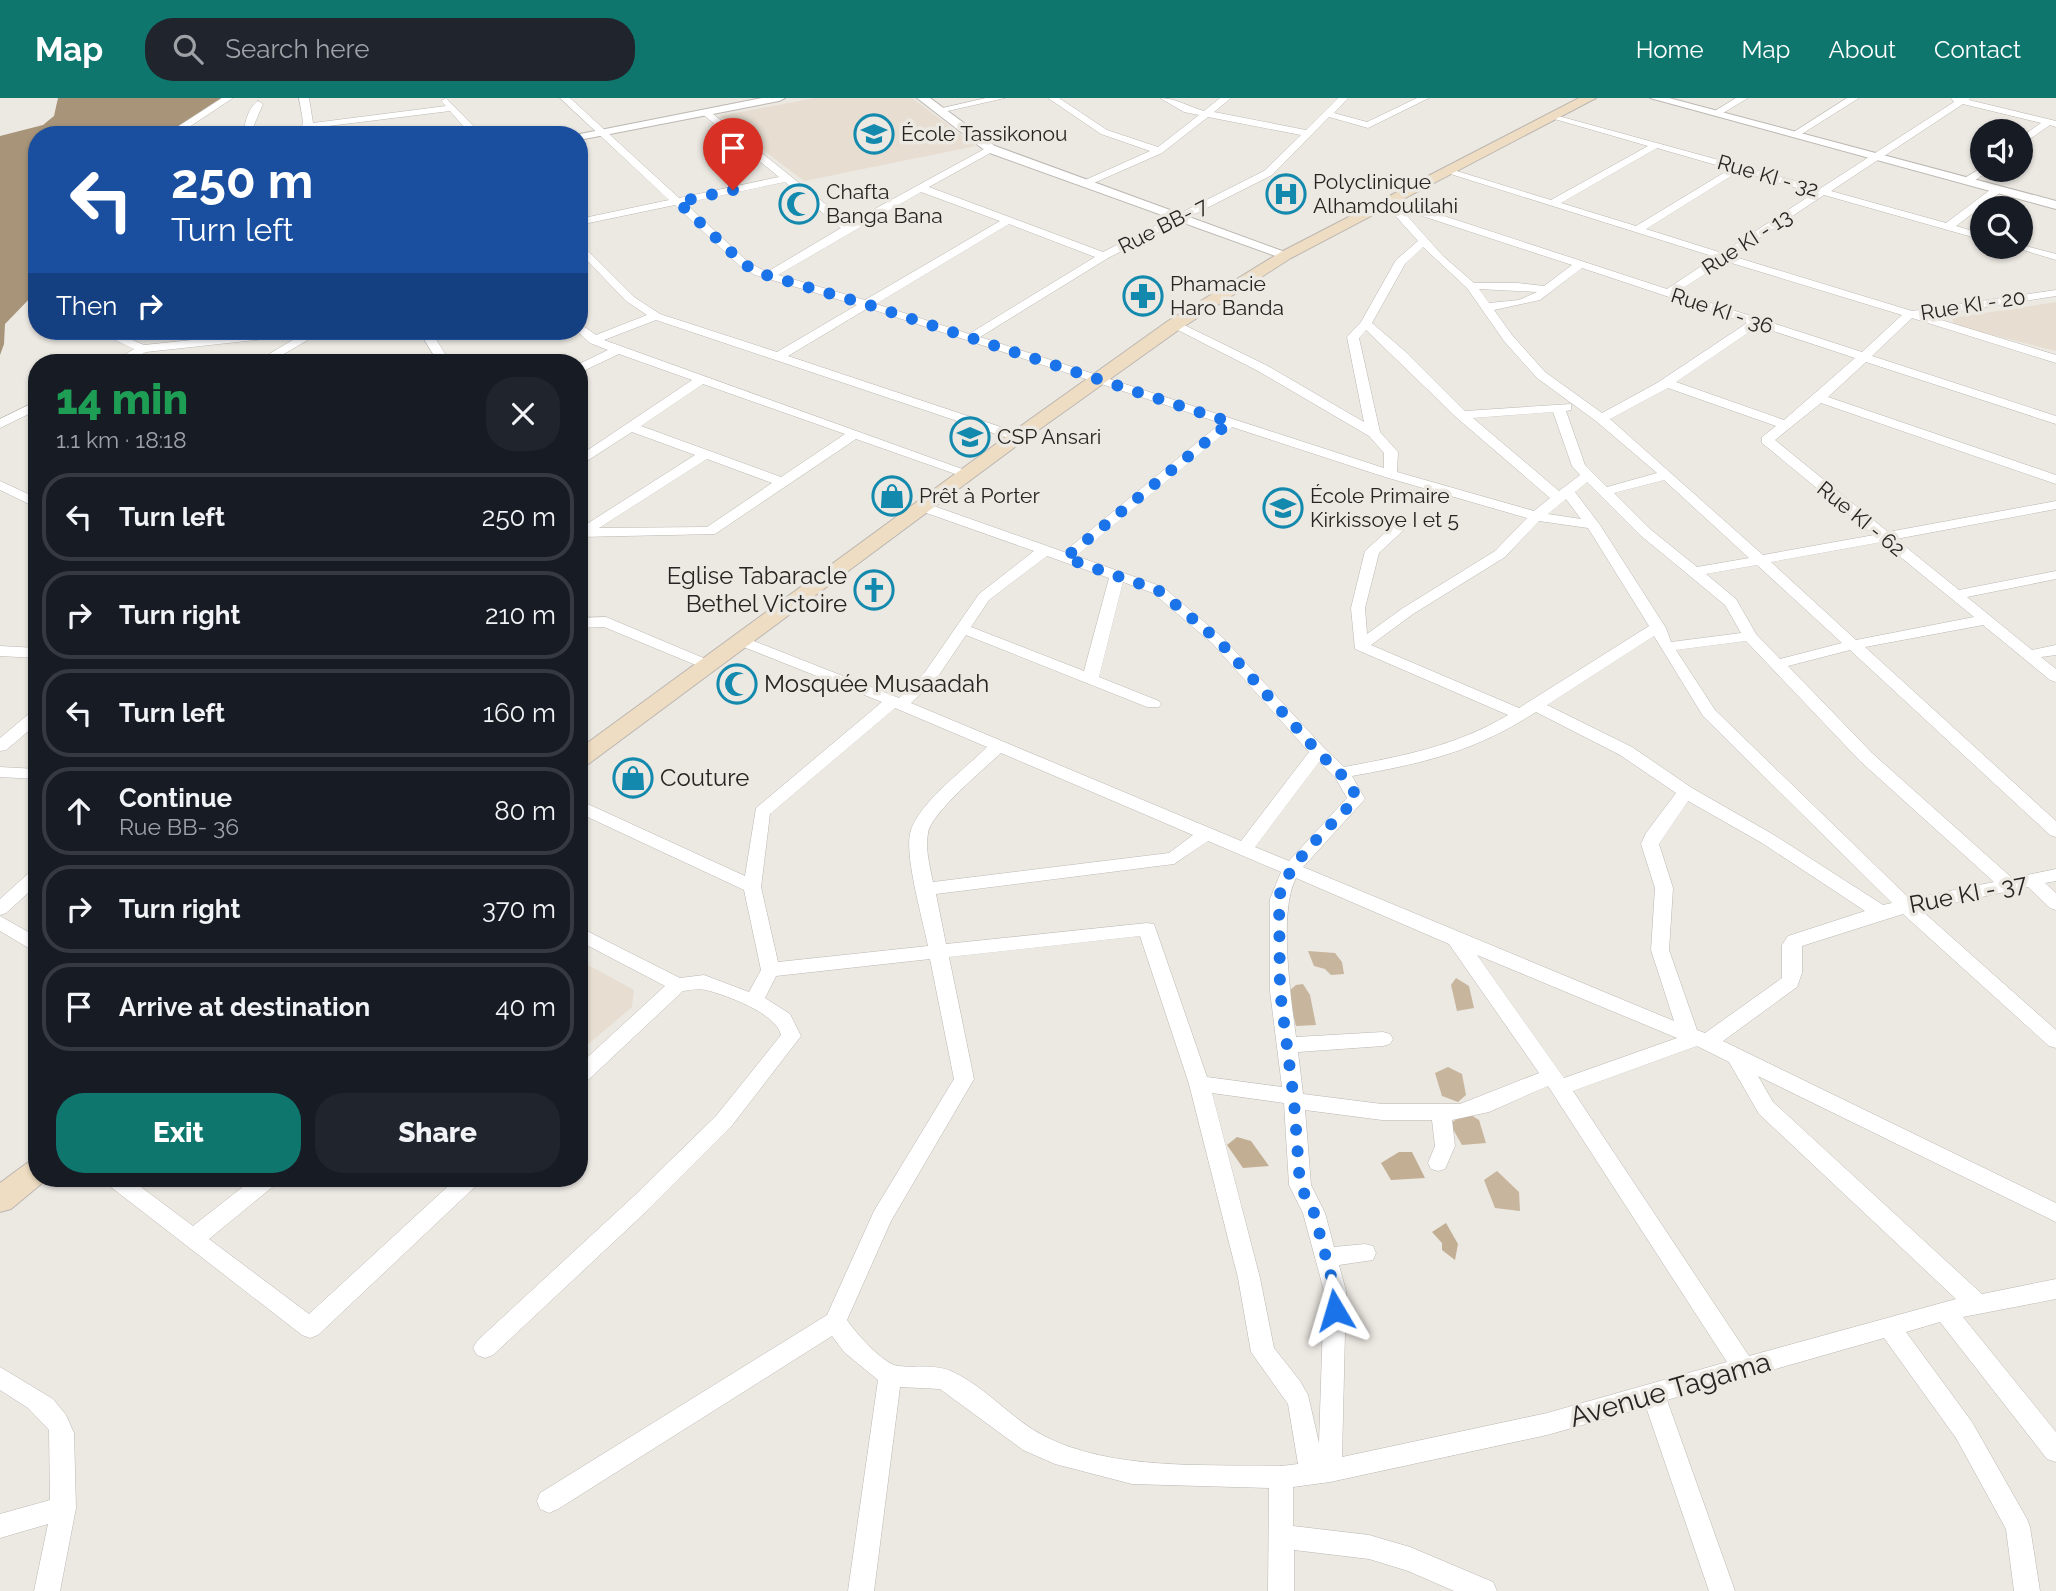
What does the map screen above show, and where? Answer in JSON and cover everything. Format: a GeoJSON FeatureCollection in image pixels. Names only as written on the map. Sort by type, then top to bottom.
{"type":"FeatureCollection","features":[{"type":"Feature","properties":{"kind":"main road"},"geometry":{"type":"LineString","coordinates":[[588,753],[1017,437],[1174,326],[1286,255],[1589,98]]}},
{"type":"Feature","properties":{"kind":"main road"},"geometry":{"type":"LineString","coordinates":[[2,1193],[28,1177]]}},
{"type":"Feature","properties":{"kind":"street"},"geometry":{"type":"LineString","coordinates":[[184,126],[228,98]]}},
{"type":"Feature","properties":{"kind":"street"},"geometry":{"type":"LineString","coordinates":[[304,98],[307,126]]}},
{"type":"Feature","properties":{"kind":"street"},"geometry":{"type":"LineString","coordinates":[[444,98],[469,126]]}},
{"type":"Feature","properties":{"kind":"street"},"geometry":{"type":"LineString","coordinates":[[565,98],[744,264],[768,276],[866,304],[1390,474],[1536,516],[1592,524]]}},
{"type":"Feature","properties":{"kind":"street"},"geometry":{"type":"LineString","coordinates":[[588,135],[779,98]]}},
{"type":"Feature","properties":{"kind":"street"},"geometry":{"type":"LineString","coordinates":[[923,98],[991,149],[1286,255]]}},
{"type":"Feature","properties":{"kind":"street"},"geometry":{"type":"LineString","coordinates":[[939,110],[1000,98]]}},
{"type":"Feature","properties":{"kind":"street"},"geometry":{"type":"LineString","coordinates":[[1053,98],[1104,131],[1159,151]]}},
{"type":"Feature","properties":{"kind":"street"},"geometry":{"type":"LineString","coordinates":[[1165,98],[1181,107],[1205,114],[1306,133]]}},
{"type":"Feature","properties":{"kind":"street"},"geometry":{"type":"LineString","coordinates":[[1087,183],[1159,151],[1226,98]]}},
{"type":"Feature","properties":{"kind":"street","name":"Rue BB- 7"},"geometry":{"type":"LineString","coordinates":[[970,338],[1104,256],[1268,173],[1343,98]]}},
{"type":"Feature","properties":{"kind":"street"},"geometry":{"type":"LineString","coordinates":[[1327,114],[1368,125],[1424,98]]}},
{"type":"Feature","properties":{"kind":"street"},"geometry":{"type":"LineString","coordinates":[[1656,98],[2056,205]]}},
{"type":"Feature","properties":{"kind":"street"},"geometry":{"type":"LineString","coordinates":[[1715,114],[1743,98]]}},
{"type":"Feature","properties":{"kind":"street"},"geometry":{"type":"LineString","coordinates":[[1794,135],[1854,98]]}},
{"type":"Feature","properties":{"kind":"street"},"geometry":{"type":"LineString","coordinates":[[1960,99],[2053,123]]}},
{"type":"Feature","properties":{"kind":"street","name":"Rue KI - 13"},"geometry":{"type":"LineString","coordinates":[[1668,293],[1877,157],[1960,99]]}},
{"type":"Feature","properties":{"kind":"street"},"geometry":{"type":"LineString","coordinates":[[249,126],[258,104]]}},
{"type":"Feature","properties":{"kind":"street"},"geometry":{"type":"LineString","coordinates":[[339,126],[453,108]]}},
{"type":"Feature","properties":{"kind":"street"},"geometry":{"type":"LineString","coordinates":[[705,112],[848,228]]}},
{"type":"Feature","properties":{"kind":"street","name":"Rue KI - 32"},"geometry":{"type":"LineString","coordinates":[[1554,116],[1970,233]]}},
{"type":"Feature","properties":{"kind":"street"},"geometry":{"type":"LineString","coordinates":[[2033,135],[2053,123]]}},
{"type":"Feature","properties":{"kind":"street"},"geometry":{"type":"LineString","coordinates":[[1552,204],[1656,145]]}},
{"type":"Feature","properties":{"kind":"street"},"geometry":{"type":"LineString","coordinates":[[768,276],[848,228],[991,149]]}},
{"type":"Feature","properties":{"kind":"street"},"geometry":{"type":"LineString","coordinates":[[1637,230],[1738,168]]}},
{"type":"Feature","properties":{"kind":"street"},"geometry":{"type":"LineString","coordinates":[[1446,171],[2056,359]]}},
{"type":"Feature","properties":{"kind":"street"},"geometry":{"type":"LineString","coordinates":[[588,220],[787,179]]}},
{"type":"Feature","properties":{"kind":"street"},"geometry":{"type":"LineString","coordinates":[[921,188],[1104,256]]}},
{"type":"Feature","properties":{"kind":"street"},"geometry":{"type":"LineString","coordinates":[[1948,227],[1998,189]]}},
{"type":"Feature","properties":{"kind":"street"},"geometry":{"type":"LineString","coordinates":[[1391,202],[1439,258],[1471,286],[1508,338],[1541,375],[1601,418],[1667,475],[2056,831]]}},
{"type":"Feature","properties":{"kind":"street","name":"Rue KI - 36"},"geometry":{"type":"LineString","coordinates":[[1391,202],[2056,421]]}},
{"type":"Feature","properties":{"kind":"street"},"geometry":{"type":"LineString","coordinates":[[781,355],[1009,220]]}},
{"type":"Feature","properties":{"kind":"street"},"geometry":{"type":"LineString","coordinates":[[1374,433],[1353,337],[1366,324],[1400,262],[1424,241]]}},
{"type":"Feature","properties":{"kind":"street"},"geometry":{"type":"LineString","coordinates":[[2033,251],[2056,257]]}},
{"type":"Feature","properties":{"kind":"street"},"geometry":{"type":"LineString","coordinates":[[588,255],[630,299],[656,316],[781,355],[1017,437]]}},
{"type":"Feature","properties":{"kind":"street"},"geometry":{"type":"LineString","coordinates":[[1486,307],[1520,303],[1548,290],[1580,264]]}},
{"type":"Feature","properties":{"kind":"street"},"geometry":{"type":"LineString","coordinates":[[1471,286],[1518,286],[1548,290]]}},
{"type":"Feature","properties":{"kind":"street","name":"Rue KI - 20"},"geometry":{"type":"LineString","coordinates":[[1865,358],[1909,315],[2056,293]]}},
{"type":"Feature","properties":{"kind":"street"},"geometry":{"type":"LineString","coordinates":[[594,340],[656,316]]}},
{"type":"Feature","properties":{"kind":"street"},"geometry":{"type":"LineString","coordinates":[[1601,418],[1667,383],[1756,322]]}},
{"type":"Feature","properties":{"kind":"street"},"geometry":{"type":"LineString","coordinates":[[1366,324],[1403,356],[1462,415],[1562,494],[1592,524],[1709,713],[1906,906],[2056,1041]]}},
{"type":"Feature","properties":{"kind":"street"},"geometry":{"type":"LineString","coordinates":[[1174,326],[1262,368],[1374,433],[1391,453],[1390,474]]}},
{"type":"Feature","properties":{"kind":"street"},"geometry":{"type":"LineString","coordinates":[[588,334],[617,350],[969,474]]}},
{"type":"Feature","properties":{"kind":"street"},"geometry":{"type":"LineString","coordinates":[[122,340],[143,349]]}},
{"type":"Feature","properties":{"kind":"street"},"geometry":{"type":"LineString","coordinates":[[134,354],[143,349],[225,340]]}},
{"type":"Feature","properties":{"kind":"street"},"geometry":{"type":"LineString","coordinates":[[276,354],[302,340]]}},
{"type":"Feature","properties":{"kind":"street"},"geometry":{"type":"LineString","coordinates":[[588,364],[617,350]]}},
{"type":"Feature","properties":{"kind":"street","name":"Rue KI - 62"},"geometry":{"type":"LineString","coordinates":[[1865,358],[1768,438],[1769,443],[2056,677]]}},
{"type":"Feature","properties":{"kind":"street"},"geometry":{"type":"LineString","coordinates":[[588,456],[701,380]]}},
{"type":"Feature","properties":{"kind":"street"},"geometry":{"type":"LineString","coordinates":[[1667,383],[1785,425]]}},
{"type":"Feature","properties":{"kind":"street"},"geometry":{"type":"LineString","coordinates":[[1819,398],[2056,480]]}},
{"type":"Feature","properties":{"kind":"street"},"geometry":{"type":"LineString","coordinates":[[1558,407],[1577,463],[1603,492],[1645,532],[1731,602],[1750,636],[1866,757],[2010,886]]}},
{"type":"Feature","properties":{"kind":"street"},"geometry":{"type":"LineString","coordinates":[[1462,415],[1585,407]]}},
{"type":"Feature","properties":{"kind":"street"},"geometry":{"type":"LineString","coordinates":[[0,424],[28,410]]}},
{"type":"Feature","properties":{"kind":"street"},"geometry":{"type":"LineString","coordinates":[[1065,558],[1230,422]]}},
{"type":"Feature","properties":{"kind":"street"},"geometry":{"type":"LineString","coordinates":[[631,427],[784,482]]}},
{"type":"Feature","properties":{"kind":"street"},"geometry":{"type":"LineString","coordinates":[[588,533],[710,531],[853,435]]}},
{"type":"Feature","properties":{"kind":"street"},"geometry":{"type":"LineString","coordinates":[[588,528],[706,454]]}},
{"type":"Feature","properties":{"kind":"street"},"geometry":{"type":"LineString","coordinates":[[1360,646],[1408,611],[1500,554],[1536,516],[1588,475]]}},
{"type":"Feature","properties":{"kind":"street"},"geometry":{"type":"LineString","coordinates":[[1603,492],[1667,475]]}},
{"type":"Feature","properties":{"kind":"street"},"geometry":{"type":"LineString","coordinates":[[0,485],[28,500]]}},
{"type":"Feature","properties":{"kind":"street"},"geometry":{"type":"LineString","coordinates":[[23,497],[28,494]]}},
{"type":"Feature","properties":{"kind":"street"},"geometry":{"type":"LineString","coordinates":[[1696,572],[1885,539],[2056,505]]}},
{"type":"Feature","properties":{"kind":"street"},"geometry":{"type":"LineString","coordinates":[[923,507],[1158,590],[1218,640],[1353,789],[1356,799],[1293,868],[1280,886],[1279,899],[1280,991],[1300,1185],[1314,1213],[1335,1291],[1321,1473]]}},
{"type":"Feature","properties":{"kind":"street"},"geometry":{"type":"LineString","coordinates":[[1360,646],[1357,608],[1371,551],[1402,525]]}},
{"type":"Feature","properties":{"kind":"street"},"geometry":{"type":"LineString","coordinates":[[754,1000],[770,970],[752,887],[762,812],[931,675],[984,597],[1045,550]]}},
{"type":"Feature","properties":{"kind":"street"},"geometry":{"type":"LineString","coordinates":[[1954,594],[2056,575]]}},
{"type":"Feature","properties":{"kind":"street"},"geometry":{"type":"LineString","coordinates":[[1090,680],[1117,576]]}},
{"type":"Feature","properties":{"kind":"street"},"geometry":{"type":"LineString","coordinates":[[1777,664],[1853,645],[1984,620]]}},
{"type":"Feature","properties":{"kind":"street"},"geometry":{"type":"LineString","coordinates":[[588,623],[606,622],[708,665]]}},
{"type":"Feature","properties":{"kind":"street"},"geometry":{"type":"LineString","coordinates":[[1340,773],[1448,751],[1528,710],[1594,664],[1658,628]]}},
{"type":"Feature","properties":{"kind":"street"},"geometry":{"type":"LineString","coordinates":[[962,629],[1153,704]]}},
{"type":"Feature","properties":{"kind":"street"},"geometry":{"type":"LineString","coordinates":[[1666,647],[1750,636]]}},
{"type":"Feature","properties":{"kind":"street"},"geometry":{"type":"LineString","coordinates":[[741,641],[999,745],[1698,1039],[2056,1213]]}},
{"type":"Feature","properties":{"kind":"street"},"geometry":{"type":"LineString","coordinates":[[1360,646],[1528,710],[1626,751],[1686,792],[1768,839],[1880,912]]}},
{"type":"Feature","properties":{"kind":"street"},"geometry":{"type":"LineString","coordinates":[[2029,655],[2056,650]]}},
{"type":"Feature","properties":{"kind":"street"},"geometry":{"type":"LineString","coordinates":[[0,651],[28,653]]}},
{"type":"Feature","properties":{"kind":"street"},"geometry":{"type":"LineString","coordinates":[[0,746],[28,723]]}},
{"type":"Feature","properties":{"kind":"street"},"geometry":{"type":"LineString","coordinates":[[549,1501],[835,1322],[883,1217],[964,1079],[918,851],[919,830],[929,813],[999,745]]}},
{"type":"Feature","properties":{"kind":"street"},"geometry":{"type":"LineString","coordinates":[[1245,848],[1318,752]]}},
{"type":"Feature","properties":{"kind":"street"},"geometry":{"type":"LineString","coordinates":[[0,772],[28,774]]}},
{"type":"Feature","properties":{"kind":"street"},"geometry":{"type":"LineString","coordinates":[[1686,792],[1652,837],[1650,844],[1664,888],[1660,950],[1698,1039]]}},
{"type":"Feature","properties":{"kind":"street"},"geometry":{"type":"LineString","coordinates":[[588,810],[752,887]]}},
{"type":"Feature","properties":{"kind":"street"},"geometry":{"type":"LineString","coordinates":[[925,889],[1174,858],[1207,833]]}},
{"type":"Feature","properties":{"kind":"street","name":"Rue KI - 37"},"geometry":{"type":"LineString","coordinates":[[1698,1039],[1790,982],[1793,973],[1789,951],[1795,941],[1880,912],[2056,875]]}},
{"type":"Feature","properties":{"kind":"street"},"geometry":{"type":"LineString","coordinates":[[2032,881],[2056,904]]}},
{"type":"Feature","properties":{"kind":"street"},"geometry":{"type":"LineString","coordinates":[[0,909],[28,883]]}},
{"type":"Feature","properties":{"kind":"street"},"geometry":{"type":"LineString","coordinates":[[0,922],[28,940]]}},
{"type":"Feature","properties":{"kind":"street"},"geometry":{"type":"LineString","coordinates":[[770,970],[1147,929],[1199,1084],[1249,1278],[1264,1352],[1292,1388],[1300,1403],[1321,1473]]}},
{"type":"Feature","properties":{"kind":"street"},"geometry":{"type":"LineString","coordinates":[[485,1348],[642,1202],[723,1122],[791,1036],[789,1027],[772,1008],[704,982],[678,985],[588,938]]}},
{"type":"Feature","properties":{"kind":"street"},"geometry":{"type":"LineString","coordinates":[[1456,939],[1555,1082],[1744,1368]]}},
{"type":"Feature","properties":{"kind":"street"},"geometry":{"type":"LineString","coordinates":[[588,1069],[678,985]]}},
{"type":"Feature","properties":{"kind":"street"},"geometry":{"type":"LineString","coordinates":[[1287,1045],[1383,1039]]}},
{"type":"Feature","properties":{"kind":"street"},"geometry":{"type":"LineString","coordinates":[[1199,1084],[1382,1112],[1460,1112],[1698,1039]]}},
{"type":"Feature","properties":{"kind":"street"},"geometry":{"type":"LineString","coordinates":[[1736,1056],[1766,1108],[1977,1304]]}},
{"type":"Feature","properties":{"kind":"street"},"geometry":{"type":"LineString","coordinates":[[1438,1163],[1445,1146],[1441,1112]]}},
{"type":"Feature","properties":{"kind":"street"},"geometry":{"type":"LineString","coordinates":[[126,1187],[310,1328],[461,1187]]}},
{"type":"Feature","properties":{"kind":"street"},"geometry":{"type":"LineString","coordinates":[[193,1239],[258,1187]]}},
{"type":"Feature","properties":{"kind":"street"},"geometry":{"type":"LineString","coordinates":[[1326,1256],[1365,1253]]}},
{"type":"Feature","properties":{"kind":"street","name":"Avenue Tagama"},"geometry":{"type":"LineString","coordinates":[[890,1376],[934,1377],[946,1380],[1032,1442],[1055,1453],[1132,1473],[1281,1477],[1321,1473],[1547,1424],[1945,1311],[2056,1290]]}},
{"type":"Feature","properties":{"kind":"street"},"geometry":{"type":"LineString","coordinates":[[1945,1311],[2056,1451]]}},
{"type":"Feature","properties":{"kind":"street"},"geometry":{"type":"LineString","coordinates":[[835,1322],[852,1345],[890,1376],[861,1591]]}},
{"type":"Feature","properties":{"kind":"street"},"geometry":{"type":"LineString","coordinates":[[1889,1327],[1965,1430],[2018,1527],[2027,1591]]}},
{"type":"Feature","properties":{"kind":"street"},"geometry":{"type":"LineString","coordinates":[[6,1388],[48,1410],[58,1422],[62,1433],[64,1508],[58,1548],[47,1591]]}},
{"type":"Feature","properties":{"kind":"street"},"geometry":{"type":"LineString","coordinates":[[1653,1394],[1722,1591]]}},
{"type":"Feature","properties":{"kind":"street"},"geometry":{"type":"LineString","coordinates":[[1281,1477],[1281,1591]]}},
{"type":"Feature","properties":{"kind":"street"},"geometry":{"type":"LineString","coordinates":[[0,1526],[64,1508]]}},
{"type":"Feature","properties":{"kind":"street"},"geometry":{"type":"LineString","coordinates":[[1280,1536],[1369,1547],[1410,1559],[1484,1591]]}},
{"type":"Feature","properties":{"kind":"shaded area"},"geometry":{"type":"Polygon","coordinates":[[[58,98],[223,98],[179,126],[39,126],[54,116],[58,98]]]}},
{"type":"Feature","properties":{"kind":"shaded area"},"geometry":{"type":"Polygon","coordinates":[[[815,98],[912,98],[976,146],[804,181],[719,116],[815,98]]]}},
{"type":"Feature","properties":{"kind":"shaded area"},"geometry":{"type":"Polygon","coordinates":[[[28,129],[28,300],[5,324],[4,344],[0,355],[0,136],[28,129]]]}},
{"type":"Feature","properties":{"kind":"shaded area"},"geometry":{"type":"Polygon","coordinates":[[[2056,302],[2056,351],[1954,325],[1952,318],[2056,302]]]}},
{"type":"Feature","properties":{"kind":"shaded area"},"geometry":{"type":"Polygon","coordinates":[[[1308,951],[1335,953],[1342,962],[1344,974],[1331,975],[1325,969],[1314,966],[1308,951]]]}},
{"type":"Feature","properties":{"kind":"shaded area"},"geometry":{"type":"Polygon","coordinates":[[[588,965],[634,990],[632,1007],[588,1044],[588,965]]]}},
{"type":"Feature","properties":{"kind":"shaded area"},"geometry":{"type":"Polygon","coordinates":[[[1456,978],[1469,986],[1474,1008],[1457,1011],[1451,985],[1456,978]]]}},
{"type":"Feature","properties":{"kind":"shaded area"},"geometry":{"type":"Polygon","coordinates":[[[1303,984],[1310,995],[1316,1025],[1296,1026],[1288,992],[1296,985],[1303,984]]]}},
{"type":"Feature","properties":{"kind":"shaded area"},"geometry":{"type":"Polygon","coordinates":[[[1448,1067],[1462,1074],[1466,1095],[1458,1102],[1442,1096],[1435,1073],[1448,1067]]]}},
{"type":"Feature","properties":{"kind":"shaded area"},"geometry":{"type":"Polygon","coordinates":[[[1466,1112],[1479,1120],[1486,1143],[1462,1145],[1450,1124],[1466,1112]]]}},
{"type":"Feature","properties":{"kind":"shaded area"},"geometry":{"type":"Polygon","coordinates":[[[1237,1137],[1251,1141],[1269,1166],[1243,1168],[1227,1145],[1237,1137]]]}},
{"type":"Feature","properties":{"kind":"shaded area"},"geometry":{"type":"Polygon","coordinates":[[[1399,1152],[1412,1152],[1425,1178],[1391,1180],[1381,1163],[1399,1152]]]}},
{"type":"Feature","properties":{"kind":"shaded area"},"geometry":{"type":"Polygon","coordinates":[[[1497,1171],[1519,1192],[1520,1211],[1495,1208],[1484,1180],[1497,1171]]]}},
{"type":"Feature","properties":{"kind":"shaded area"},"geometry":{"type":"Polygon","coordinates":[[[1446,1223],[1458,1244],[1455,1260],[1442,1250],[1442,1243],[1432,1232],[1446,1223]]]}},
{"type":"Feature","properties":{"kind":"place","name":"École Tassikonou"},"geometry":{"type":"Point","coordinates":[874,134]}},
{"type":"Feature","properties":{"kind":"place","name":"Polyclinique Alhamdoulilahi"},"geometry":{"type":"Point","coordinates":[1286,194]}},
{"type":"Feature","properties":{"kind":"place","name":"Chafta Banga Bana"},"geometry":{"type":"Point","coordinates":[799,204]}},
{"type":"Feature","properties":{"kind":"place","name":"Phamacie Haro Banda"},"geometry":{"type":"Point","coordinates":[1143,296]}},
{"type":"Feature","properties":{"kind":"place","name":"CSP Ansari"},"geometry":{"type":"Point","coordinates":[970,437]}},
{"type":"Feature","properties":{"kind":"place","name":"Prêt à Porter"},"geometry":{"type":"Point","coordinates":[892,496]}},
{"type":"Feature","properties":{"kind":"place","name":"École Primaire Kirkissoye I et 5"},"geometry":{"type":"Point","coordinates":[1283,508]}},
{"type":"Feature","properties":{"kind":"place","name":"Eglise Tabaracle Bethel Victoire"},"geometry":{"type":"Point","coordinates":[874,590]}},
{"type":"Feature","properties":{"kind":"place","name":"Mosquée Musaadah"},"geometry":{"type":"Point","coordinates":[737,684]}},
{"type":"Feature","properties":{"kind":"place","name":"Couture"},"geometry":{"type":"Point","coordinates":[633,778]}},
{"type":"Feature","properties":{"kind":"route"},"geometry":{"type":"LineString","coordinates":[[733,190],[678,202],[744,264],[759,273],[866,304],[1230,422],[1065,558],[1158,590],[1218,640],[1340,773],[1356,795],[1356,799],[1293,868],[1280,886],[1279,899],[1280,991],[1294,1101],[1300,1185],[1314,1213],[1335,1291],[1335,1310]]}}]}
